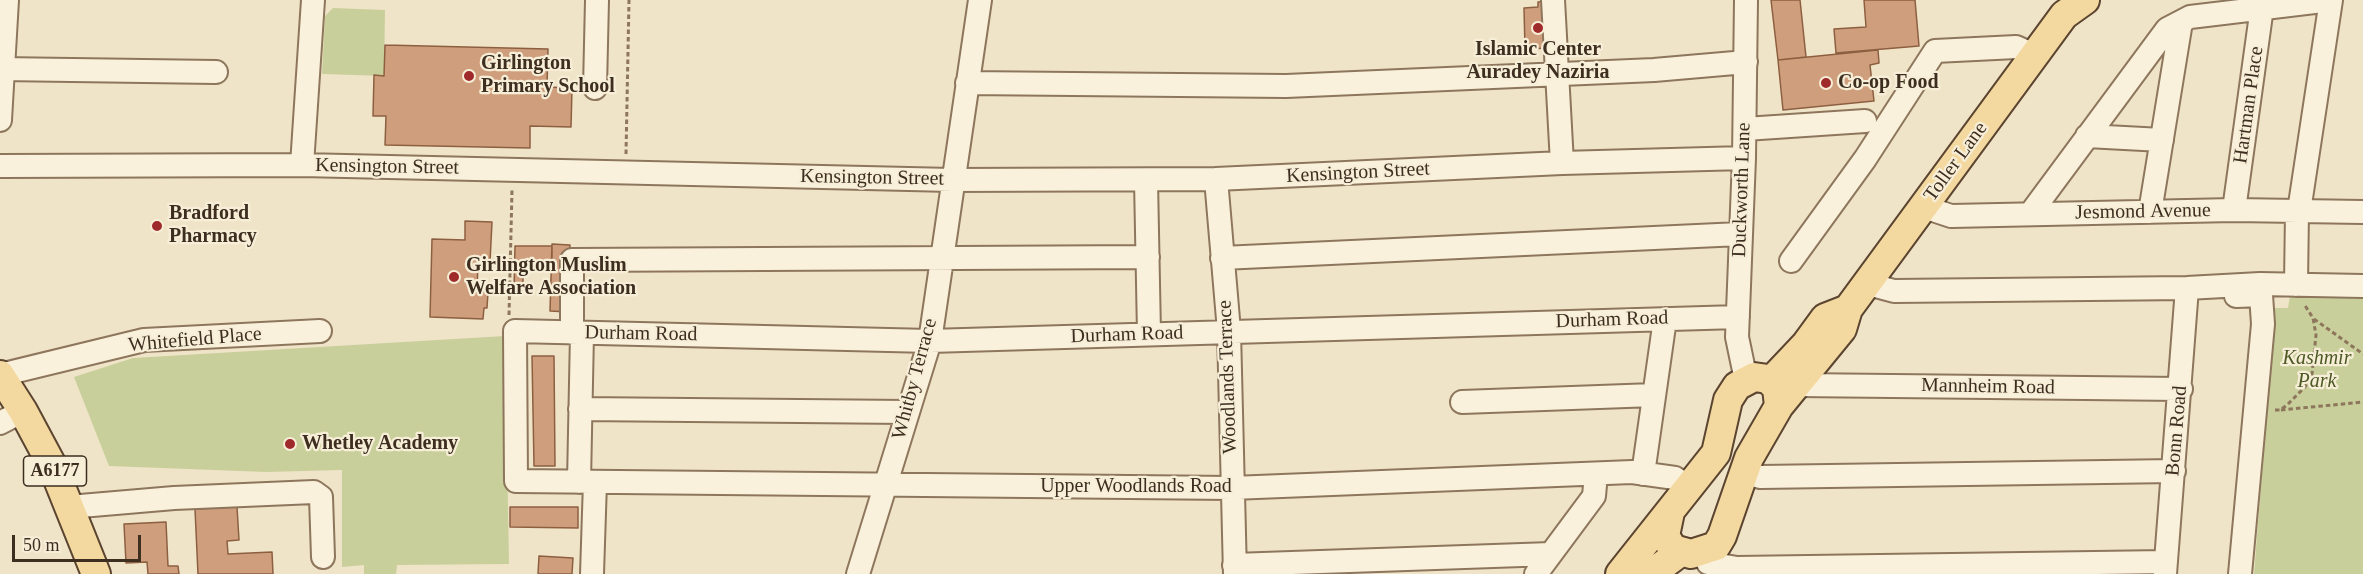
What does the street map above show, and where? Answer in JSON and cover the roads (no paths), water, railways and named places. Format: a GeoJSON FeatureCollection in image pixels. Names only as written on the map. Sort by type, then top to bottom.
{"type":"FeatureCollection","features":[{"type":"Feature","properties":{"kind":"main road","name":"Toller Lane"},"geometry":{"type":"LineString","coordinates":[[1651,574],[1701,560],[1716,546],[1722,536],[1773,388],[1825,318],[1848,309],[1868,284],[2072,5]]}},
{"type":"Feature","properties":{"kind":"main road","name":"A6177"},"geometry":{"type":"LineString","coordinates":[[0,375],[12,417],[53,467],[96,574]]}},
{"type":"Feature","properties":{"kind":"main road","name":"Toller Lane"},"geometry":{"type":"LineString","coordinates":[[1620,574],[1716,453],[1728,400],[1737,386],[1773,388]]}},
{"type":"Feature","properties":{"kind":"main road"},"geometry":{"type":"LineString","coordinates":[[1670,512],[1665,536],[1669,546],[1701,560]]}},
{"type":"Feature","properties":{"kind":"street"},"geometry":{"type":"LineString","coordinates":[[0,120],[1,69],[7,0]]}},
{"type":"Feature","properties":{"kind":"street"},"geometry":{"type":"LineString","coordinates":[[303,165],[313,0]]}},
{"type":"Feature","properties":{"kind":"street"},"geometry":{"type":"LineString","coordinates":[[595,88],[597,0]]}},
{"type":"Feature","properties":{"kind":"street","name":"Whitby Terrace"},"geometry":{"type":"LineString","coordinates":[[858,574],[930,341],[980,0]]}},
{"type":"Feature","properties":{"kind":"street"},"geometry":{"type":"LineString","coordinates":[[1553,0],[1562,163]]}},
{"type":"Feature","properties":{"kind":"street","name":"Duckworth Lane"},"geometry":{"type":"LineString","coordinates":[[1746,0],[1739,352],[1773,388]]}},
{"type":"Feature","properties":{"kind":"street"},"geometry":{"type":"LineString","coordinates":[[2030,214],[2167,29],[2190,17],[2263,4],[2331,0],[2298,211],[2295,285]]}},
{"type":"Feature","properties":{"kind":"street","name":"Hartman Place"},"geometry":{"type":"LineString","coordinates":[[2234,210],[2263,4]]}},
{"type":"Feature","properties":{"kind":"street"},"geometry":{"type":"LineString","coordinates":[[2150,212],[2181,22]]}},
{"type":"Feature","properties":{"kind":"street"},"geometry":{"type":"LineString","coordinates":[[1791,261],[1865,159],[1935,51],[2016,47],[2034,56]]}},
{"type":"Feature","properties":{"kind":"street"},"geometry":{"type":"LineString","coordinates":[[967,83],[1286,86],[1746,63]]}},
{"type":"Feature","properties":{"kind":"street"},"geometry":{"type":"LineString","coordinates":[[1,69],[216,72]]}},
{"type":"Feature","properties":{"kind":"street"},"geometry":{"type":"LineString","coordinates":[[1745,129],[1865,121]]}},
{"type":"Feature","properties":{"kind":"street"},"geometry":{"type":"LineString","coordinates":[[2088,136],[2162,140]]}},
{"type":"Feature","properties":{"kind":"street","name":"Kensington Street"},"geometry":{"type":"LineString","coordinates":[[0,166],[303,165],[952,180],[1216,180],[1562,163],[1744,158]]}},
{"type":"Feature","properties":{"kind":"street"},"geometry":{"type":"LineString","coordinates":[[1146,180],[1149,334]]}},
{"type":"Feature","properties":{"kind":"street","name":"Woodlands Terrace"},"geometry":{"type":"LineString","coordinates":[[1216,180],[1229,331],[1234,569]]}},
{"type":"Feature","properties":{"kind":"street","name":"Jesmond Avenue"},"geometry":{"type":"LineString","coordinates":[[1924,207],[1951,216],[2234,210],[2363,212]]}},
{"type":"Feature","properties":{"kind":"street"},"geometry":{"type":"LineString","coordinates":[[1222,258],[1740,234]]}},
{"type":"Feature","properties":{"kind":"street"},"geometry":{"type":"LineString","coordinates":[[592,574],[572,260],[1148,257]]}},
{"type":"Feature","properties":{"kind":"street"},"geometry":{"type":"LineString","coordinates":[[1868,284],[1894,291],[2187,293],[2261,296],[2263,324],[2240,574]]}},
{"type":"Feature","properties":{"kind":"street"},"geometry":{"type":"LineString","coordinates":[[2187,293],[2295,285],[2363,286]]}},
{"type":"Feature","properties":{"kind":"street","name":"Bonn Road"},"geometry":{"type":"LineString","coordinates":[[2166,568],[2187,293]]}},
{"type":"Feature","properties":{"kind":"street","name":"Durham Road"},"geometry":{"type":"LineString","coordinates":[[516,481],[516,331],[930,341],[1738,317]]}},
{"type":"Feature","properties":{"kind":"street"},"geometry":{"type":"LineString","coordinates":[[1643,474],[1665,319]]}},
{"type":"Feature","properties":{"kind":"street","name":"Whitefield Place"},"geometry":{"type":"LineString","coordinates":[[0,375],[144,340],[320,331]]}},
{"type":"Feature","properties":{"kind":"street","name":"Mannheim Road"},"geometry":{"type":"LineString","coordinates":[[1773,388],[2181,389]]}},
{"type":"Feature","properties":{"kind":"street"},"geometry":{"type":"LineString","coordinates":[[1462,402],[1654,395]]}},
{"type":"Feature","properties":{"kind":"street"},"geometry":{"type":"LineString","coordinates":[[580,409],[908,412]]}},
{"type":"Feature","properties":{"kind":"street"},"geometry":{"type":"LineString","coordinates":[[1743,472],[1760,477],[2174,471]]}},
{"type":"Feature","properties":{"kind":"street"},"geometry":{"type":"LineString","coordinates":[[1536,574],[1594,496],[1596,474]]}},
{"type":"Feature","properties":{"kind":"street","name":"Upper Woodlands Road"},"geometry":{"type":"LineString","coordinates":[[516,481],[1232,488],[1643,474],[1675,478],[1689,487]]}},
{"type":"Feature","properties":{"kind":"street"},"geometry":{"type":"LineString","coordinates":[[69,507],[174,498],[314,492],[321,497],[323,556]]}},
{"type":"Feature","properties":{"kind":"street"},"geometry":{"type":"LineString","coordinates":[[1234,569],[1551,554]]}},
{"type":"Feature","properties":{"kind":"street"},"geometry":{"type":"LineString","coordinates":[[1701,560],[1737,568],[2166,568]]}},
{"type":"Feature","properties":{"kind":"place","name":"Islamic Center Auradey Naziria"},"geometry":{"type":"Point","coordinates":[1538,28]}},
{"type":"Feature","properties":{"kind":"place","name":"Girlington Primary School"},"geometry":{"type":"Point","coordinates":[469,76]}},
{"type":"Feature","properties":{"kind":"place","name":"Co-op Food"},"geometry":{"type":"Point","coordinates":[1826,83]}},
{"type":"Feature","properties":{"kind":"place","name":"Bradford Pharmacy"},"geometry":{"type":"Point","coordinates":[157,226]}},
{"type":"Feature","properties":{"kind":"place","name":"Girlington Muslim Welfare Association"},"geometry":{"type":"Point","coordinates":[454,277]}},
{"type":"Feature","properties":{"kind":"place","name":"Whetley Academy"},"geometry":{"type":"Point","coordinates":[290,444]}},
{"type":"Feature","properties":{"kind":"park label","name":"Kashmir Park"},"geometry":{"type":"Point","coordinates":[2317,370]}}]}
